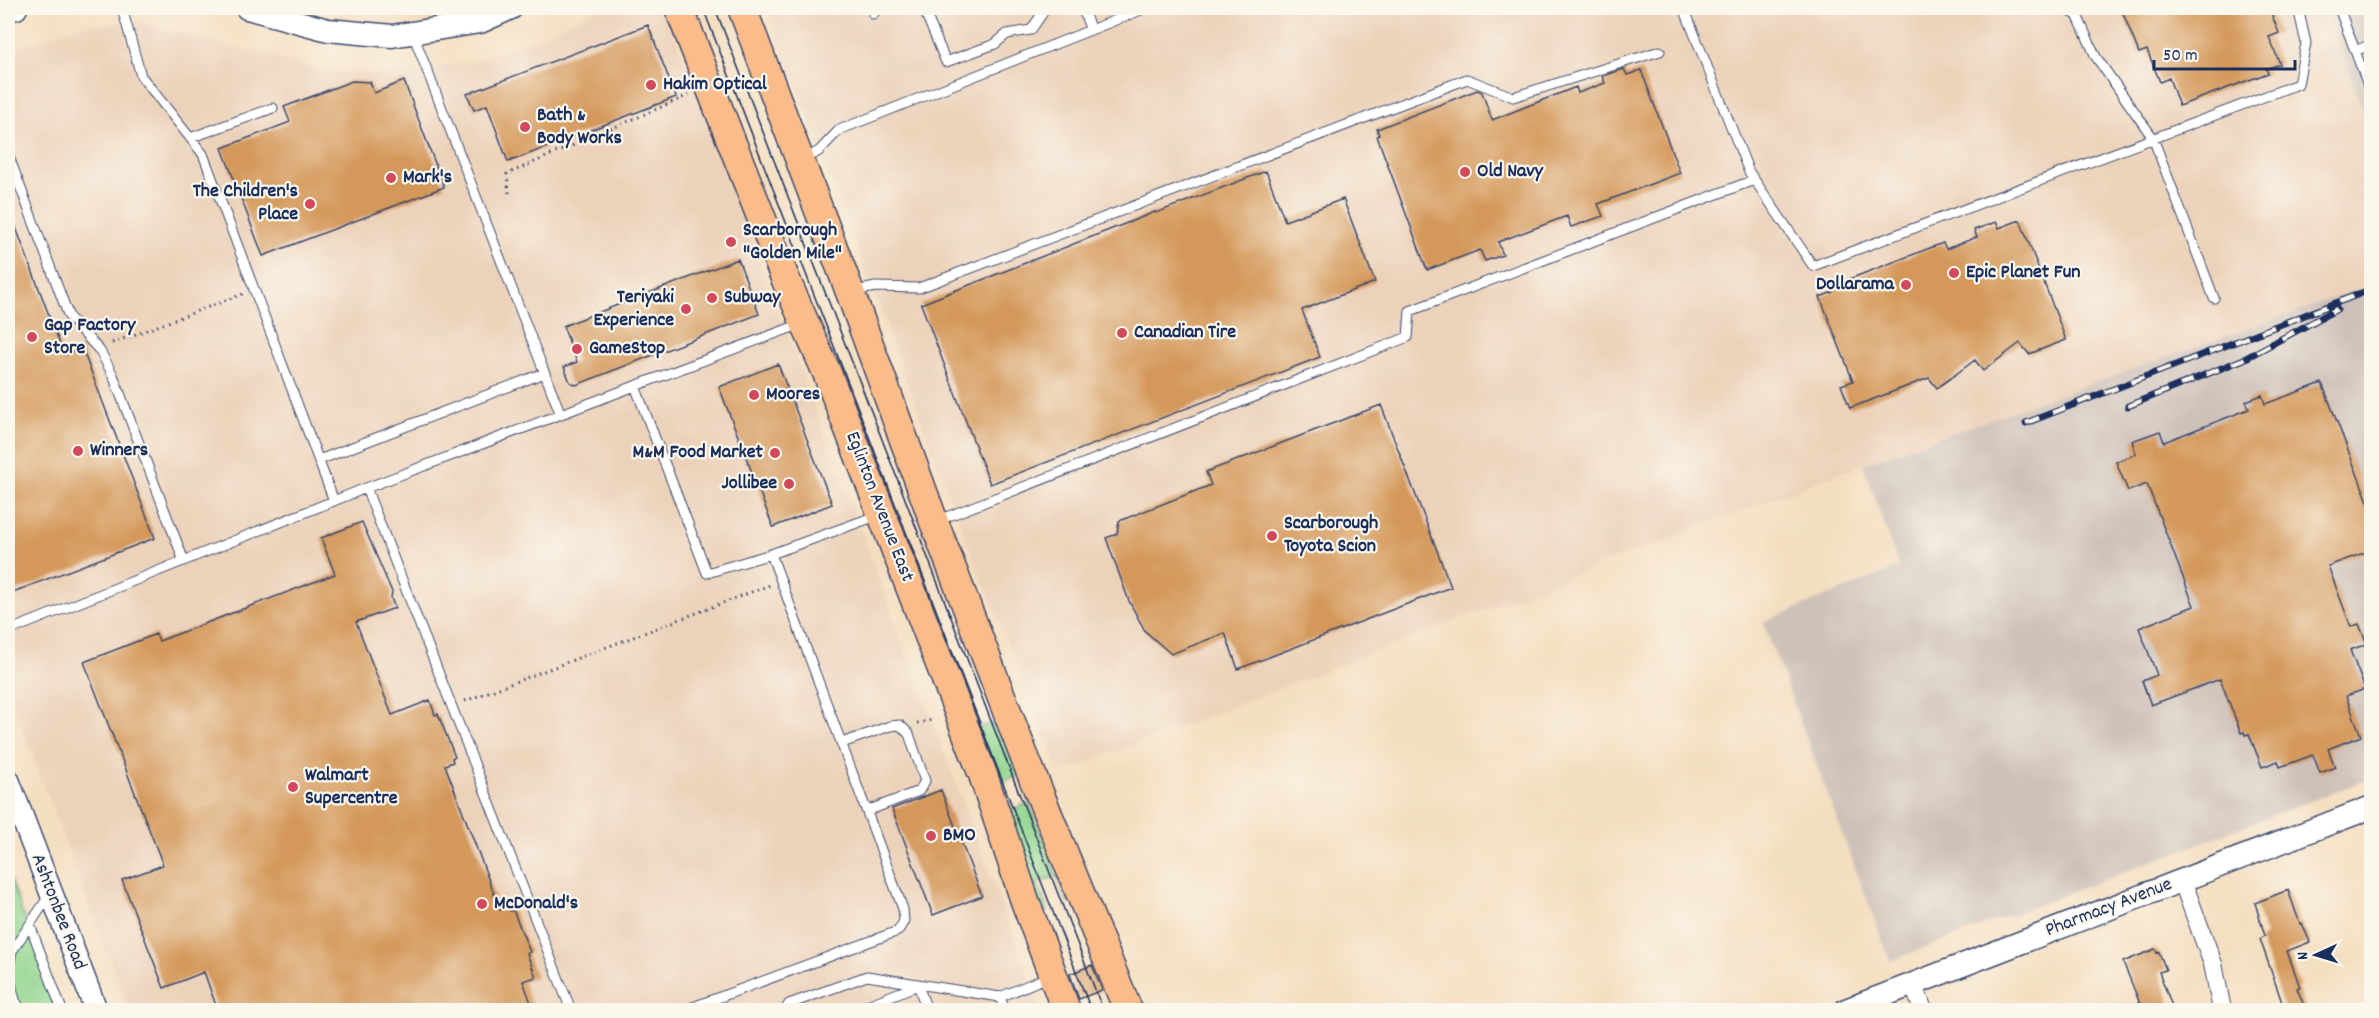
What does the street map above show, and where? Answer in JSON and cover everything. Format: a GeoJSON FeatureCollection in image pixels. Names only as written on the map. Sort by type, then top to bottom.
{"type":"FeatureCollection","features":[{"type":"Feature","properties":{"kind":"main road","name":"Eglinton Avenue East"},"geometry":{"type":"LineString","coordinates":[[679,8],[804,323],[827,374],[992,799],[1025,902],[1066,1011]]}},
{"type":"Feature","properties":{"kind":"main road"},"geometry":{"type":"LineString","coordinates":[[742,8],[934,522],[1025,758],[1128,1011]]}},
{"type":"Feature","properties":{"kind":"street"},"geometry":{"type":"LineString","coordinates":[[8,10],[16,8]]}},
{"type":"Feature","properties":{"kind":"street"},"geometry":{"type":"LineString","coordinates":[[247,8],[328,30],[392,36],[480,22],[511,8]]}},
{"type":"Feature","properties":{"kind":"street","name":"Ashtonbee Road"},"geometry":{"type":"LineString","coordinates":[[8,780],[96,1011]]}},
{"type":"Feature","properties":{"kind":"street","name":"Pharmacy Avenue"},"geometry":{"type":"LineString","coordinates":[[1846,1011],[1913,983],[2372,807]]}},
{"type":"Feature","properties":{"kind":"street"},"geometry":{"type":"LineString","coordinates":[[2182,880],[2213,964],[2222,1011]]}},
{"type":"Feature","properties":{"kind":"street"},"geometry":{"type":"LineString","coordinates":[[1913,983],[1923,1011]]}},
{"type":"Feature","properties":{"kind":"lane"},"geometry":{"type":"LineString","coordinates":[[122,8],[141,76],[203,154],[334,501]]}},
{"type":"Feature","properties":{"kind":"lane"},"geometry":{"type":"LineString","coordinates":[[933,8],[925,12],[946,62],[994,44],[1007,34],[1031,30],[1046,8]]}},
{"type":"Feature","properties":{"kind":"lane"},"geometry":{"type":"LineString","coordinates":[[1082,8],[1090,30]]}},
{"type":"Feature","properties":{"kind":"lane"},"geometry":{"type":"LineString","coordinates":[[800,162],[819,151],[839,130],[1146,8]]}},
{"type":"Feature","properties":{"kind":"lane"},"geometry":{"type":"LineString","coordinates":[[1684,8],[1754,180],[1813,266],[2298,84],[2306,43],[2298,8]]}},
{"type":"Feature","properties":{"kind":"lane"},"geometry":{"type":"LineString","coordinates":[[2063,8],[2076,11],[2096,57],[2153,138],[2214,298]]}},
{"type":"Feature","properties":{"kind":"lane"},"geometry":{"type":"LineString","coordinates":[[2339,8],[2372,96]]}},
{"type":"Feature","properties":{"kind":"lane"},"geometry":{"type":"LineString","coordinates":[[413,33],[561,415]]}},
{"type":"Feature","properties":{"kind":"lane"},"geometry":{"type":"LineString","coordinates":[[2355,51],[2372,44]]}},
{"type":"Feature","properties":{"kind":"lane"},"geometry":{"type":"LineString","coordinates":[[850,292],[876,287],[919,288],[1467,79],[1513,98],[1660,51]]}},
{"type":"Feature","properties":{"kind":"lane"},"geometry":{"type":"LineString","coordinates":[[190,138],[273,108]]}},
{"type":"Feature","properties":{"kind":"lane"},"geometry":{"type":"LineString","coordinates":[[8,154],[69,317],[100,351],[113,375],[184,561]]}},
{"type":"Feature","properties":{"kind":"lane"},"geometry":{"type":"LineString","coordinates":[[934,522],[1408,337],[1410,311],[1754,180]]}},
{"type":"Feature","properties":{"kind":"lane"},"geometry":{"type":"LineString","coordinates":[[8,631],[366,488],[804,323]]}},
{"type":"Feature","properties":{"kind":"lane"},"geometry":{"type":"LineString","coordinates":[[319,460],[543,373]]}},
{"type":"Feature","properties":{"kind":"lane"},"geometry":{"type":"LineString","coordinates":[[635,386],[707,573],[771,554],[882,514]]}},
{"type":"Feature","properties":{"kind":"lane"},"geometry":{"type":"LineString","coordinates":[[366,488],[571,1011]]}},
{"type":"Feature","properties":{"kind":"lane"},"geometry":{"type":"LineString","coordinates":[[685,1011],[898,930],[904,921],[903,909],[771,554]]}},
{"type":"Feature","properties":{"kind":"lane"},"geometry":{"type":"LineString","coordinates":[[842,743],[890,726],[900,726],[909,734],[925,781],[919,791],[867,811]]}},
{"type":"Feature","properties":{"kind":"lane"},"geometry":{"type":"LineString","coordinates":[[21,1011],[15,1000],[8,972],[12,951],[50,894]]}},
{"type":"Feature","properties":{"kind":"lane"},"geometry":{"type":"LineString","coordinates":[[30,925],[62,1011]]}},
{"type":"Feature","properties":{"kind":"lane"},"geometry":{"type":"LineString","coordinates":[[785,1011],[789,1004],[867,976],[1000,997],[1053,975]]}},
{"type":"Feature","properties":{"kind":"lane"},"geometry":{"type":"LineString","coordinates":[[855,1011],[870,1009],[918,985]]}},
{"type":"Feature","properties":{"kind":"lane"},"geometry":{"type":"LineString","coordinates":[[918,985],[927,1011]]}},
{"type":"Feature","properties":{"kind":"lane"},"geometry":{"type":"LineString","coordinates":[[1000,997],[1005,1011]]}},
{"type":"Feature","properties":{"kind":"path"},"geometry":{"type":"LineString","coordinates":[[509,193],[507,174],[691,94]]}},
{"type":"Feature","properties":{"kind":"path"},"geometry":{"type":"LineString","coordinates":[[100,351],[109,345],[240,296],[254,288]]}},
{"type":"Feature","properties":{"kind":"path"},"geometry":{"type":"LineString","coordinates":[[452,706],[782,581]]}},
{"type":"Feature","properties":{"kind":"shaded area"},"geometry":{"type":"Polygon","coordinates":[[[598,8],[663,8],[665,10],[1041,1010],[756,1010],[753,1001],[728,1010],[129,1010],[8,692],[8,50],[82,25],[139,22],[323,71],[385,74],[472,62],[535,40],[598,8]]]}},
{"type":"Feature","properties":{"kind":"shaded area"},"geometry":{"type":"Polygon","coordinates":[[[767,8],[2326,8],[2371,133],[2371,286],[1863,464],[1060,773],[962,529],[767,8]]]}},
{"type":"Feature","properties":{"kind":"shaded area"},"geometry":{"type":"Polygon","coordinates":[[[2326,8],[2371,8],[2371,133],[2326,8]]]}},
{"type":"Feature","properties":{"kind":"shaded area"},"geometry":{"type":"Polygon","coordinates":[[[2371,285],[2371,778],[1890,961],[1763,622],[1899,567],[1863,464],[2371,285]]]}},
{"type":"Feature","properties":{"kind":"green space"},"geometry":{"type":"Polygon","coordinates":[[[1000,720],[1020,775],[996,784],[975,729],[1000,720]]]}},
{"type":"Feature","properties":{"kind":"green space"},"geometry":{"type":"Polygon","coordinates":[[[1029,803],[1057,875],[1075,900],[1068,903],[1057,876],[1037,883],[1048,911],[1041,913],[1008,811],[1029,803]]]}},
{"type":"Feature","properties":{"kind":"green space"},"geometry":{"type":"Polygon","coordinates":[[[8,875],[60,1010],[8,1010],[8,875]]]}},
{"type":"Feature","properties":{"kind":"building"},"geometry":{"type":"Polygon","coordinates":[[[2121,8],[2269,8],[2279,33],[2269,37],[2280,64],[2266,69],[2268,73],[2179,106],[2169,78],[2160,82],[2147,50],[2139,53],[2121,8]]]}},
{"type":"Feature","properties":{"kind":"building"},"geometry":{"type":"Polygon","coordinates":[[[648,25],[676,97],[508,162],[487,105],[474,110],[467,94],[648,25]]]}},
{"type":"Feature","properties":{"kind":"building"},"geometry":{"type":"Polygon","coordinates":[[[1624,69],[1627,75],[1641,70],[1680,173],[1598,204],[1603,216],[1571,227],[1567,216],[1498,242],[1503,255],[1485,261],[1480,250],[1427,270],[1377,136],[1379,135],[1377,129],[1477,90],[1482,92],[1492,120],[1576,87],[1578,93],[1605,83],[1602,76],[1624,69]]]}},
{"type":"Feature","properties":{"kind":"building"},"geometry":{"type":"Polygon","coordinates":[[[352,81],[370,82],[374,93],[404,81],[444,187],[263,256],[222,148],[290,122],[284,107],[352,81]]]}},
{"type":"Feature","properties":{"kind":"building","name":"Canadian Tire"},"geometry":{"type":"Polygon","coordinates":[[[1266,171],[1285,221],[1343,199],[1375,282],[1302,310],[1320,357],[990,484],[921,304],[1266,171]]]}},
{"type":"Feature","properties":{"kind":"building"},"geometry":{"type":"Polygon","coordinates":[[[9,209],[64,355],[82,348],[155,538],[8,594],[9,209]]]}},
{"type":"Feature","properties":{"kind":"building"},"geometry":{"type":"Polygon","coordinates":[[[2020,220],[2066,340],[2029,354],[2020,343],[1983,371],[1975,360],[1937,388],[1929,378],[1850,408],[1841,385],[1853,381],[1820,297],[1833,292],[1831,286],[1943,243],[1946,249],[1977,237],[1974,230],[1996,222],[1999,228],[2020,220]]]}},
{"type":"Feature","properties":{"kind":"building"},"geometry":{"type":"Polygon","coordinates":[[[738,259],[759,314],[576,385],[570,382],[564,367],[577,362],[563,326],[738,259]]]}},
{"type":"Feature","properties":{"kind":"building"},"geometry":{"type":"Polygon","coordinates":[[[778,364],[832,504],[773,527],[719,387],[778,364]]]}},
{"type":"Feature","properties":{"kind":"building"},"geometry":{"type":"Polygon","coordinates":[[[2322,383],[2372,512],[2372,550],[2328,566],[2351,627],[2359,624],[2367,644],[2350,650],[2365,689],[2346,696],[2361,736],[2328,749],[2335,767],[2320,773],[2313,755],[2280,767],[2278,761],[2262,767],[2249,734],[2241,733],[2220,679],[2151,705],[2142,681],[2157,675],[2139,628],[2194,606],[2147,484],[2128,491],[2116,462],[2136,454],[2132,441],[2160,431],[2164,442],[2249,409],[2246,401],[2262,395],[2265,404],[2322,383]]]}},
{"type":"Feature","properties":{"kind":"building","name":"Scarborough Toyota Scion"},"geometry":{"type":"Polygon","coordinates":[[[1381,405],[1451,587],[1238,669],[1225,633],[1171,654],[1145,631],[1129,601],[1106,538],[1117,534],[1119,521],[1211,485],[1206,472],[1381,405]]]}},
{"type":"Feature","properties":{"kind":"building","name":"Walmart Supercentre"},"geometry":{"type":"Polygon","coordinates":[[[362,522],[392,592],[391,598],[395,608],[356,622],[392,715],[430,700],[435,715],[438,714],[455,757],[452,758],[453,762],[445,765],[500,910],[509,906],[510,911],[513,910],[530,952],[527,954],[536,977],[523,981],[534,1011],[218,1011],[204,972],[164,988],[122,880],[163,865],[84,662],[156,634],[159,641],[335,574],[321,538],[362,522]]]}},
{"type":"Feature","properties":{"kind":"building","name":"BMO"},"geometry":{"type":"Polygon","coordinates":[[[941,790],[982,896],[933,915],[892,809],[941,790]]]}},
{"type":"Feature","properties":{"kind":"building"},"geometry":{"type":"Polygon","coordinates":[[[2288,890],[2300,924],[2302,923],[2310,942],[2287,951],[2306,1011],[2285,1011],[2260,939],[2265,936],[2255,903],[2288,890]]]}},
{"type":"Feature","properties":{"kind":"building"},"geometry":{"type":"Polygon","coordinates":[[[2155,949],[2157,953],[2159,952],[2166,970],[2159,972],[2174,1011],[2143,1011],[2123,962],[2155,949]]]}},
{"type":"Feature","properties":{"kind":"building"},"geometry":{"type":"Polygon","coordinates":[[[1092,965],[1102,990],[1079,999],[1070,974],[1092,965]]]}},
{"type":"Feature","properties":{"kind":"tram line"},"geometry":{"type":"LineString","coordinates":[[703,8],[1091,1010]]}},
{"type":"Feature","properties":{"kind":"tram line"},"geometry":{"type":"LineString","coordinates":[[715,8],[1103,1010]]}},
{"type":"Feature","properties":{"kind":"railway"},"geometry":{"type":"LineString","coordinates":[[2026,423],[2372,289]]}},
{"type":"Feature","properties":{"kind":"railway"},"geometry":{"type":"LineString","coordinates":[[2128,406],[2244,359],[2337,309]]}},
{"type":"Feature","properties":{"kind":"place","name":"Hakim Optical"},"geometry":{"type":"Point","coordinates":[651,85]}},
{"type":"Feature","properties":{"kind":"place","name":"Bath & Body Works"},"geometry":{"type":"Point","coordinates":[525,127]}},
{"type":"Feature","properties":{"kind":"place","name":"Old Navy"},"geometry":{"type":"Point","coordinates":[1465,172]}},
{"type":"Feature","properties":{"kind":"place","name":"Mark's"},"geometry":{"type":"Point","coordinates":[391,178]}},
{"type":"Feature","properties":{"kind":"place","name":"The Children's Place"},"geometry":{"type":"Point","coordinates":[310,204]}},
{"type":"Feature","properties":{"kind":"place","name":"Scarborough \"Golden Mile\""},"geometry":{"type":"Point","coordinates":[731,242]}},
{"type":"Feature","properties":{"kind":"place","name":"Epic Planet Fun"},"geometry":{"type":"Point","coordinates":[1954,273]}},
{"type":"Feature","properties":{"kind":"place","name":"Dollarama"},"geometry":{"type":"Point","coordinates":[1906,285]}},
{"type":"Feature","properties":{"kind":"place","name":"Subway"},"geometry":{"type":"Point","coordinates":[712,298]}},
{"type":"Feature","properties":{"kind":"place","name":"Teriyaki Experience"},"geometry":{"type":"Point","coordinates":[686,309]}},
{"type":"Feature","properties":{"kind":"place","name":"Canadian Tire"},"geometry":{"type":"Point","coordinates":[1122,333]}},
{"type":"Feature","properties":{"kind":"place","name":"Gap Factory Store"},"geometry":{"type":"Point","coordinates":[32,337]}},
{"type":"Feature","properties":{"kind":"place","name":"GameStop"},"geometry":{"type":"Point","coordinates":[577,349]}},
{"type":"Feature","properties":{"kind":"place","name":"Moores"},"geometry":{"type":"Point","coordinates":[754,395]}},
{"type":"Feature","properties":{"kind":"place","name":"Winners"},"geometry":{"type":"Point","coordinates":[78,451]}},
{"type":"Feature","properties":{"kind":"place","name":"M&M Food Market"},"geometry":{"type":"Point","coordinates":[775,453]}},
{"type":"Feature","properties":{"kind":"place","name":"Jollibee"},"geometry":{"type":"Point","coordinates":[789,484]}},
{"type":"Feature","properties":{"kind":"place","name":"Scarborough Toyota Scion"},"geometry":{"type":"Point","coordinates":[1272,536]}},
{"type":"Feature","properties":{"kind":"place","name":"Walmart Supercentre"},"geometry":{"type":"Point","coordinates":[293,787]}},
{"type":"Feature","properties":{"kind":"place","name":"BMO"},"geometry":{"type":"Point","coordinates":[931,836]}},
{"type":"Feature","properties":{"kind":"place","name":"McDonald's"},"geometry":{"type":"Point","coordinates":[482,904]}}]}
